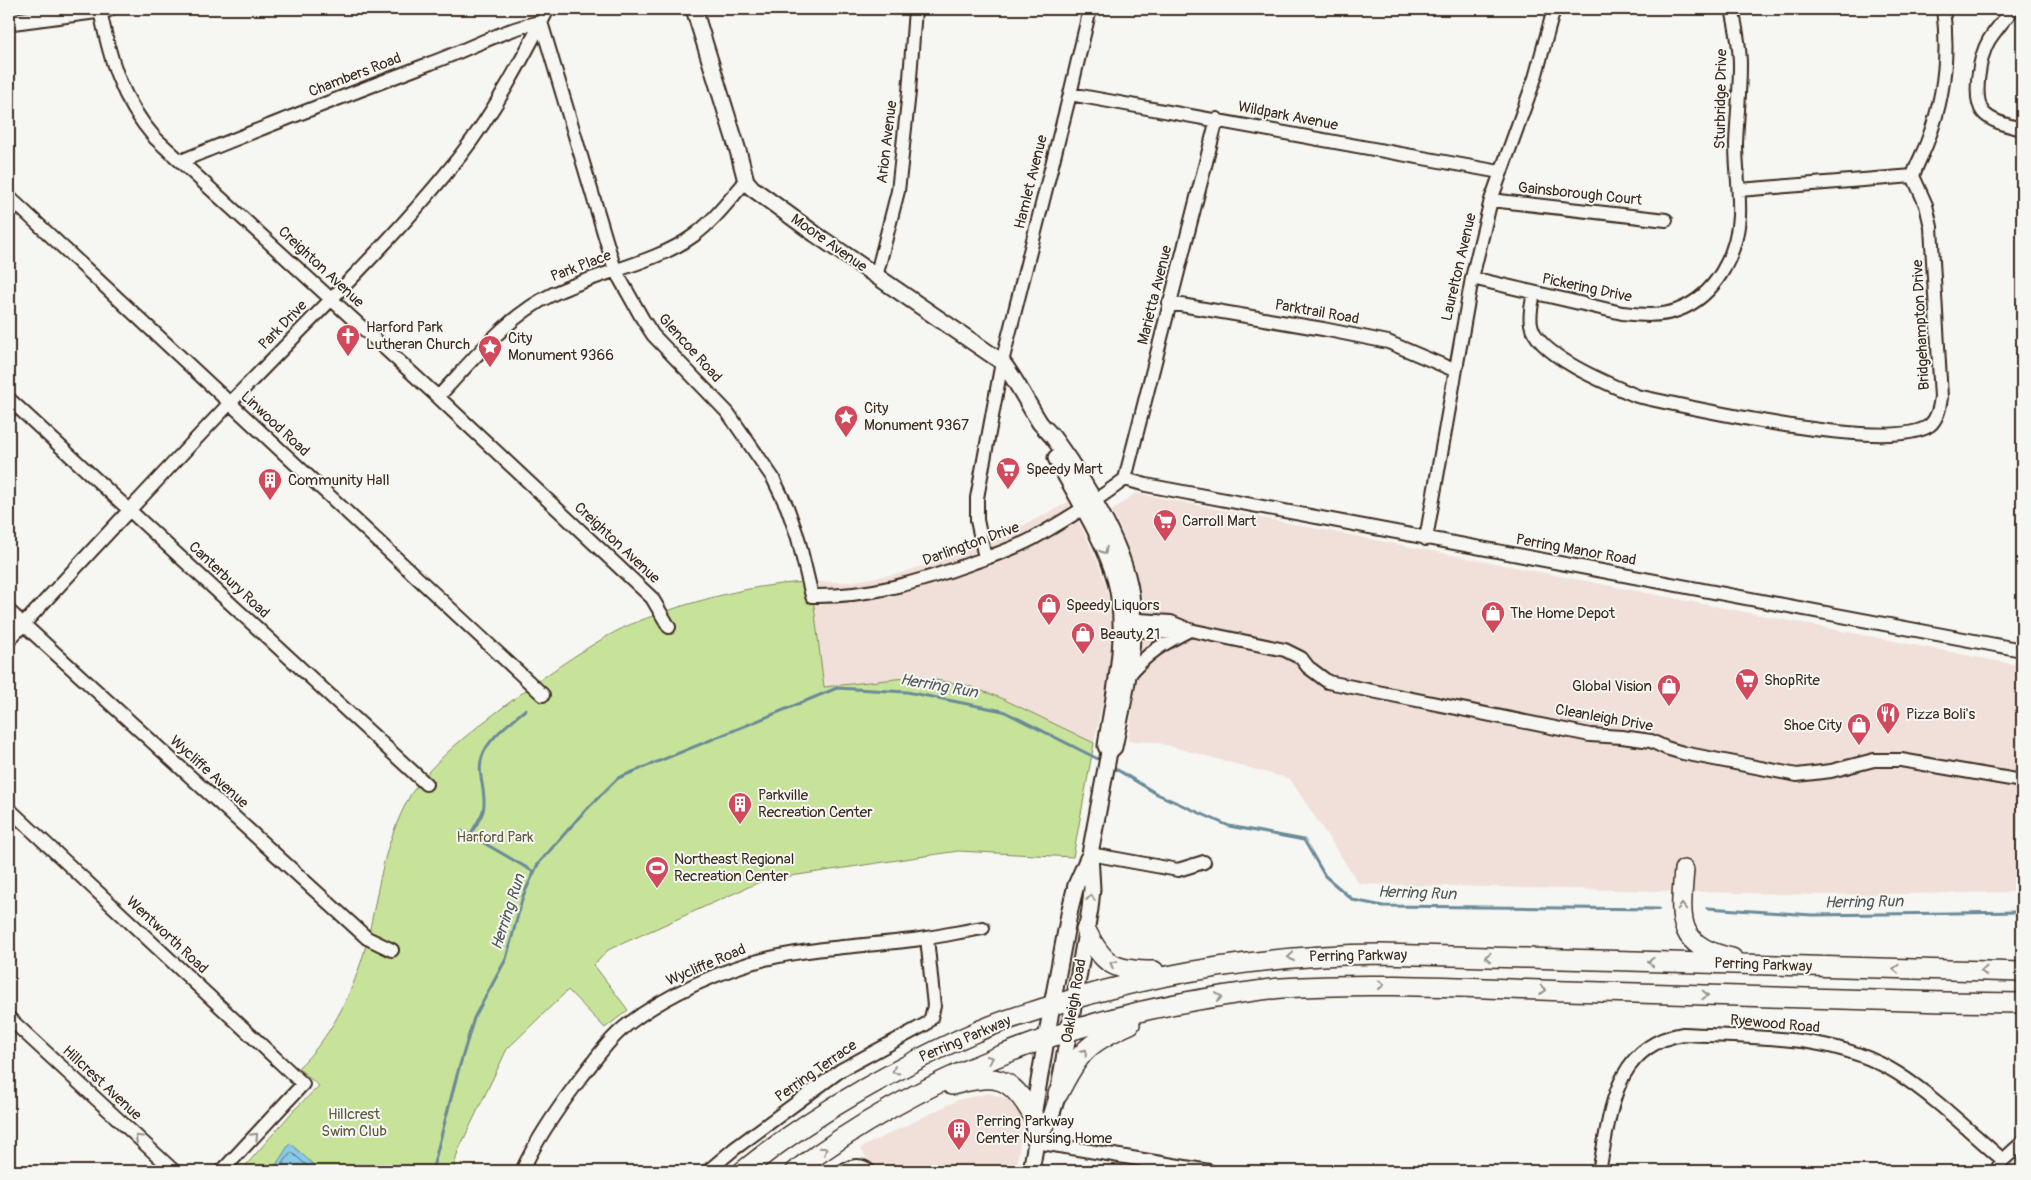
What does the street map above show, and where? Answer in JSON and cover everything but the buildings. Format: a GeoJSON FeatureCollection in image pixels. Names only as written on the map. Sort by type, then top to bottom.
{"type":"FeatureCollection","features":[{"type":"Feature","properties":{"kind":"main road"},"geometry":{"type":"LineString","coordinates":[[1684,870],[1682,916],[1685,929],[1691,940],[1703,949],[1719,955],[1770,966]]}},
{"type":"Feature","properties":{"kind":"main road"},"geometry":{"type":"LineString","coordinates":[[1086,930],[1101,956],[1108,963],[1119,968],[1152,971],[1230,965]]}},
{"type":"Feature","properties":{"kind":"main road","name":"Perring Parkway"},"geometry":{"type":"LineString","coordinates":[[743,1171],[793,1134],[837,1105],[902,1067],[977,1031],[1074,998],[1141,980],[1230,965],[1326,954],[1381,954],[2022,972]]}},
{"type":"Feature","properties":{"kind":"main road","name":"Perring Parkway"},"geometry":{"type":"LineString","coordinates":[[795,1171],[853,1130],[915,1095],[985,1061],[1069,1031],[1180,1002],[1277,988],[1380,985],[2022,1003]]}},
{"type":"Feature","properties":{"kind":"main road"},"geometry":{"type":"LineString","coordinates":[[1058,1094],[1070,1069],[1091,1044],[1106,1035],[1180,1002]]}},
{"type":"Feature","properties":{"kind":"main road"},"geometry":{"type":"LineString","coordinates":[[915,1095],[973,1080],[997,1080],[1008,1083],[1017,1090],[1033,1116]]}},
{"type":"Feature","properties":{"kind":"street"},"geometry":{"type":"LineString","coordinates":[[10,17],[104,9]]}},
{"type":"Feature","properties":{"kind":"street","name":"Creighton Avenue"},"geometry":{"type":"LineString","coordinates":[[104,9],[106,43],[114,67],[133,109],[155,138],[438,397],[652,598],[669,627]]}},
{"type":"Feature","properties":{"kind":"street","name":"Park Drive"},"geometry":{"type":"LineString","coordinates":[[9,640],[229,404],[401,224],[460,156],[503,91],[548,9]]}},
{"type":"Feature","properties":{"kind":"street"},"geometry":{"type":"LineString","coordinates":[[694,9],[746,181]]}},
{"type":"Feature","properties":{"kind":"street","name":"Arion Avenue"},"geometry":{"type":"LineString","coordinates":[[876,277],[898,191],[909,92],[915,9]]}},
{"type":"Feature","properties":{"kind":"street","name":"Hamlet Avenue"},"geometry":{"type":"LineString","coordinates":[[985,558],[977,520],[977,498],[1002,362],[1090,9]]}},
{"type":"Feature","properties":{"kind":"street","name":"Laurelton Avenue"},"geometry":{"type":"LineString","coordinates":[[1426,539],[1454,370],[1472,278],[1491,200],[1535,78],[1554,9]]}},
{"type":"Feature","properties":{"kind":"street","name":"Sturbridge Drive"},"geometry":{"type":"LineString","coordinates":[[1732,9],[1740,65],[1736,152],[1738,190]]}},
{"type":"Feature","properties":{"kind":"street"},"geometry":{"type":"LineString","coordinates":[[1738,190],[1913,176],[1934,122],[1944,78],[1946,49],[1943,9]]}},
{"type":"Feature","properties":{"kind":"street"},"geometry":{"type":"LineString","coordinates":[[2013,9],[1989,40],[1983,54],[1978,92],[1982,111],[1988,117],[2022,129]]}},
{"type":"Feature","properties":{"kind":"street","name":"Chambers Road"},"geometry":{"type":"LineString","coordinates":[[181,161],[257,129],[462,52],[524,25],[541,22]]}},
{"type":"Feature","properties":{"kind":"street","name":"Glencoe Road"},"geometry":{"type":"LineString","coordinates":[[541,22],[615,270],[653,335],[728,414],[773,478],[787,507],[798,538],[812,596]]}},
{"type":"Feature","properties":{"kind":"street","name":"Wildpark Avenue"},"geometry":{"type":"LineString","coordinates":[[1070,94],[1500,172]]}},
{"type":"Feature","properties":{"kind":"street","name":"Marietta Avenue"},"geometry":{"type":"LineString","coordinates":[[1125,479],[1217,120]]}},
{"type":"Feature","properties":{"kind":"street","name":"Bridgehampton Drive"},"geometry":{"type":"LineString","coordinates":[[1534,293],[1531,324],[1542,345],[1557,357],[1617,388],[1637,396],[1846,434],[1882,435],[1918,430],[1930,424],[1936,416],[1941,397],[1931,228],[1923,197],[1913,176]]}},
{"type":"Feature","properties":{"kind":"street","name":"Park Place"},"geometry":{"type":"LineString","coordinates":[[438,397],[501,330],[534,305],[553,294],[669,250],[692,237],[712,220],[746,181]]}},
{"type":"Feature","properties":{"kind":"street","name":"Moore Avenue"},"geometry":{"type":"LineString","coordinates":[[746,181],[758,192],[876,277],[1002,362],[1042,425],[1048,444],[1088,505]]}},
{"type":"Feature","properties":{"kind":"street","name":"Pickering Drive"},"geometry":{"type":"LineString","coordinates":[[1472,278],[1622,313],[1646,315],[1678,310],[1692,303],[1706,292],[1718,278],[1728,261],[1739,217],[1738,190]]}},
{"type":"Feature","properties":{"kind":"street","name":"Linwood Road"},"geometry":{"type":"LineString","coordinates":[[9,197],[542,695]]}},
{"type":"Feature","properties":{"kind":"street","name":"Gainsborough Court"},"geometry":{"type":"LineString","coordinates":[[1491,200],[1666,220]]}},
{"type":"Feature","properties":{"kind":"street","name":"Parktrail Road"},"geometry":{"type":"LineString","coordinates":[[1170,303],[1388,342],[1454,370]]}},
{"type":"Feature","properties":{"kind":"street","name":"Canterbury Road"},"geometry":{"type":"LineString","coordinates":[[9,399],[426,784]]}},
{"type":"Feature","properties":{"kind":"street","name":"Darlington Drive"},"geometry":{"type":"LineString","coordinates":[[812,596],[841,596],[905,585],[985,558],[1032,538],[1088,505],[1125,479]]}},
{"type":"Feature","properties":{"kind":"street","name":"Perring Manor Road"},"geometry":{"type":"LineString","coordinates":[[1125,479],[1155,487],[1426,539],[2022,650]]}},
{"type":"Feature","properties":{"kind":"street","name":"Oakleigh Road"},"geometry":{"type":"LineString","coordinates":[[1088,505],[1115,578],[1126,624],[1129,675],[1114,747],[1108,752]]}},
{"type":"Feature","properties":{"kind":"street","name":"Wycliffe Avenue"},"geometry":{"type":"LineString","coordinates":[[9,611],[367,938],[392,950]]}},
{"type":"Feature","properties":{"kind":"street","name":"Oakleigh Road"},"geometry":{"type":"LineString","coordinates":[[1036,1142],[1051,1116],[1058,1094],[1069,1031],[1092,889],[1090,854],[1108,752],[1106,746],[1120,650],[1126,624]]}},
{"type":"Feature","properties":{"kind":"street","name":"Cleanleigh Drive"},"geometry":{"type":"LineString","coordinates":[[1126,624],[1171,632],[1190,630],[1285,650],[1301,658],[1308,667],[1328,682],[1590,735],[1622,736],[1651,741],[1683,753],[1774,771],[1797,774],[1831,771],[1874,760],[1901,760],[2022,781]]}},
{"type":"Feature","properties":{"kind":"street"},"geometry":{"type":"LineString","coordinates":[[1129,675],[1144,658],[1170,640],[1190,630]]}},
{"type":"Feature","properties":{"kind":"street","name":"Wentworth Road"},"geometry":{"type":"LineString","coordinates":[[9,809],[303,1084],[222,1171]]}},
{"type":"Feature","properties":{"kind":"street"},"geometry":{"type":"LineString","coordinates":[[1090,854],[1178,870],[1204,862]]}},
{"type":"Feature","properties":{"kind":"street","name":"Oakleigh Road"},"geometry":{"type":"LineString","coordinates":[[1031,1171],[1036,1142],[1033,1116],[1052,1005],[1076,885],[1090,854]]}},
{"type":"Feature","properties":{"kind":"street","name":"Wycliffe Road"},"geometry":{"type":"LineString","coordinates":[[522,1171],[531,1152],[557,1110],[605,1046],[627,1025],[654,1006],[721,974],[758,961],[825,949],[927,938],[983,928]]}},
{"type":"Feature","properties":{"kind":"street","name":"Perring Terrace"},"geometry":{"type":"LineString","coordinates":[[708,1171],[734,1149],[841,1070],[926,1024],[931,1018],[934,1006],[927,938]]}},
{"type":"Feature","properties":{"kind":"street","name":"Hillcrest Avenue"},"geometry":{"type":"LineString","coordinates":[[9,1018],[174,1171]]}},
{"type":"Feature","properties":{"kind":"street","name":"Ryewood Road"},"geometry":{"type":"LineString","coordinates":[[1599,1171],[1613,1106],[1620,1081],[1628,1066],[1641,1052],[1655,1042],[1669,1036],[1683,1034],[1811,1042],[1865,1057],[1898,1074],[1934,1101],[2003,1160]]}},
{"type":"Feature","properties":{"kind":"street"},"geometry":{"type":"LineString","coordinates":[[1036,1142],[1209,1171]]}},
{"type":"Feature","properties":{"kind":"street"},"geometry":{"type":"LineString","coordinates":[[1996,1171],[2003,1160],[2022,1143]]}},
{"type":"Feature","properties":{"kind":"street"},"geometry":{"type":"LineString","coordinates":[[842,1171],[854,1166],[862,1167],[869,1171]]}},
{"type":"Feature","properties":{"kind":"shaded area"},"geometry":{"type":"Polygon","coordinates":[[[1135,493],[2022,666],[2022,892],[1823,895],[1359,884],[1290,779],[1155,742],[1128,741],[1143,630],[1142,595],[1123,534],[1112,511],[1135,493]]]}},
{"type":"Feature","properties":{"kind":"shaded area"},"geometry":{"type":"Polygon","coordinates":[[[1069,502],[1094,553],[1105,581],[1113,619],[1115,644],[1094,743],[1001,698],[966,685],[933,685],[903,678],[824,687],[811,582],[849,582],[902,573],[994,540],[1069,502]]]}},
{"type":"Feature","properties":{"kind":"shaded area"},"geometry":{"type":"Polygon","coordinates":[[[989,1093],[1014,1101],[1022,1109],[1023,1122],[1016,1171],[876,1171],[860,1148],[958,1100],[989,1093]]]}},
{"type":"Feature","properties":{"kind":"green space"},"geometry":{"type":"Polygon","coordinates":[[[811,582],[824,687],[904,678],[933,685],[935,680],[966,685],[1001,698],[1094,743],[1073,857],[958,851],[764,880],[608,950],[594,965],[628,1010],[605,1028],[568,990],[507,1049],[458,1151],[453,1171],[241,1171],[294,1110],[319,1086],[298,1068],[320,1044],[338,1016],[352,987],[367,941],[384,863],[393,833],[411,794],[431,769],[467,735],[506,705],[586,649],[623,628],[679,607],[728,594],[777,584],[811,582]]]}},
{"type":"Feature","properties":{"kind":"water"},"geometry":{"type":"Polygon","coordinates":[[[290,1143],[317,1168],[313,1171],[272,1171],[290,1143]]]}},
{"type":"Feature","properties":{"kind":"waterway","name":"Herring Run"},"geometry":{"type":"LineString","coordinates":[[432,1171],[474,1018],[506,959],[523,896],[538,864],[582,814],[618,778],[837,688],[907,692],[1003,711],[1104,762]]}},
{"type":"Feature","properties":{"kind":"waterway"},"geometry":{"type":"LineString","coordinates":[[470,835],[483,811],[484,798],[480,770],[485,750],[489,743],[526,709]]}},
{"type":"Feature","properties":{"kind":"waterway","name":"Herring Run"},"geometry":{"type":"LineString","coordinates":[[1111,766],[1157,794],[1229,826],[1304,840],[1325,876],[1353,900],[1383,906],[1659,909]]}},
{"type":"Feature","properties":{"kind":"waterway"},"geometry":{"type":"LineString","coordinates":[[461,831],[534,872]]}},
{"type":"Feature","properties":{"kind":"waterway","name":"Herring Run"},"geometry":{"type":"LineString","coordinates":[[1707,908],[1812,915],[2022,912]]}},
{"type":"Feature","properties":{"kind":"place","name":"Harford Park Lutheran Church"},"geometry":{"type":"Point","coordinates":[348,357]}},
{"type":"Feature","properties":{"kind":"place","name":"City Monument 9366"},"geometry":{"type":"Point","coordinates":[490,368]}},
{"type":"Feature","properties":{"kind":"place","name":"City Monument 9367"},"geometry":{"type":"Point","coordinates":[846,438]}},
{"type":"Feature","properties":{"kind":"place","name":"Speedy Mart"},"geometry":{"type":"Point","coordinates":[1008,490]}},
{"type":"Feature","properties":{"kind":"place","name":"Community Hall"},"geometry":{"type":"Point","coordinates":[270,501]}},
{"type":"Feature","properties":{"kind":"place","name":"Carroll Mart"},"geometry":{"type":"Point","coordinates":[1165,542]}},
{"type":"Feature","properties":{"kind":"place","name":"Speedy Liquors"},"geometry":{"type":"Point","coordinates":[1049,626]}},
{"type":"Feature","properties":{"kind":"place","name":"The Home Depot"},"geometry":{"type":"Point","coordinates":[1493,634]}},
{"type":"Feature","properties":{"kind":"place","name":"Beauty 21"},"geometry":{"type":"Point","coordinates":[1083,655]}},
{"type":"Feature","properties":{"kind":"place","name":"ShopRite"},"geometry":{"type":"Point","coordinates":[1747,701]}},
{"type":"Feature","properties":{"kind":"place","name":"Global Vision"},"geometry":{"type":"Point","coordinates":[1669,707]}},
{"type":"Feature","properties":{"kind":"place","name":"Pizza Boli's"},"geometry":{"type":"Point","coordinates":[1888,735]}},
{"type":"Feature","properties":{"kind":"place","name":"Shoe City"},"geometry":{"type":"Point","coordinates":[1859,746]}},
{"type":"Feature","properties":{"kind":"place","name":"Parkville Recreation Center"},"geometry":{"type":"Point","coordinates":[740,825]}},
{"type":"Feature","properties":{"kind":"place","name":"Northeast Regional Recreation Center"},"geometry":{"type":"Point","coordinates":[657,889]}},
{"type":"Feature","properties":{"kind":"place","name":"Perring Parkway Center Nursing Home"},"geometry":{"type":"Point","coordinates":[959,1151]}},
{"type":"Feature","properties":{"kind":"park label","name":"Harford Park"},"geometry":{"type":"Point","coordinates":[495,837]}},
{"type":"Feature","properties":{"kind":"park label","name":"Hillcrest Swim Club"},"geometry":{"type":"Point","coordinates":[354,1122]}}]}
